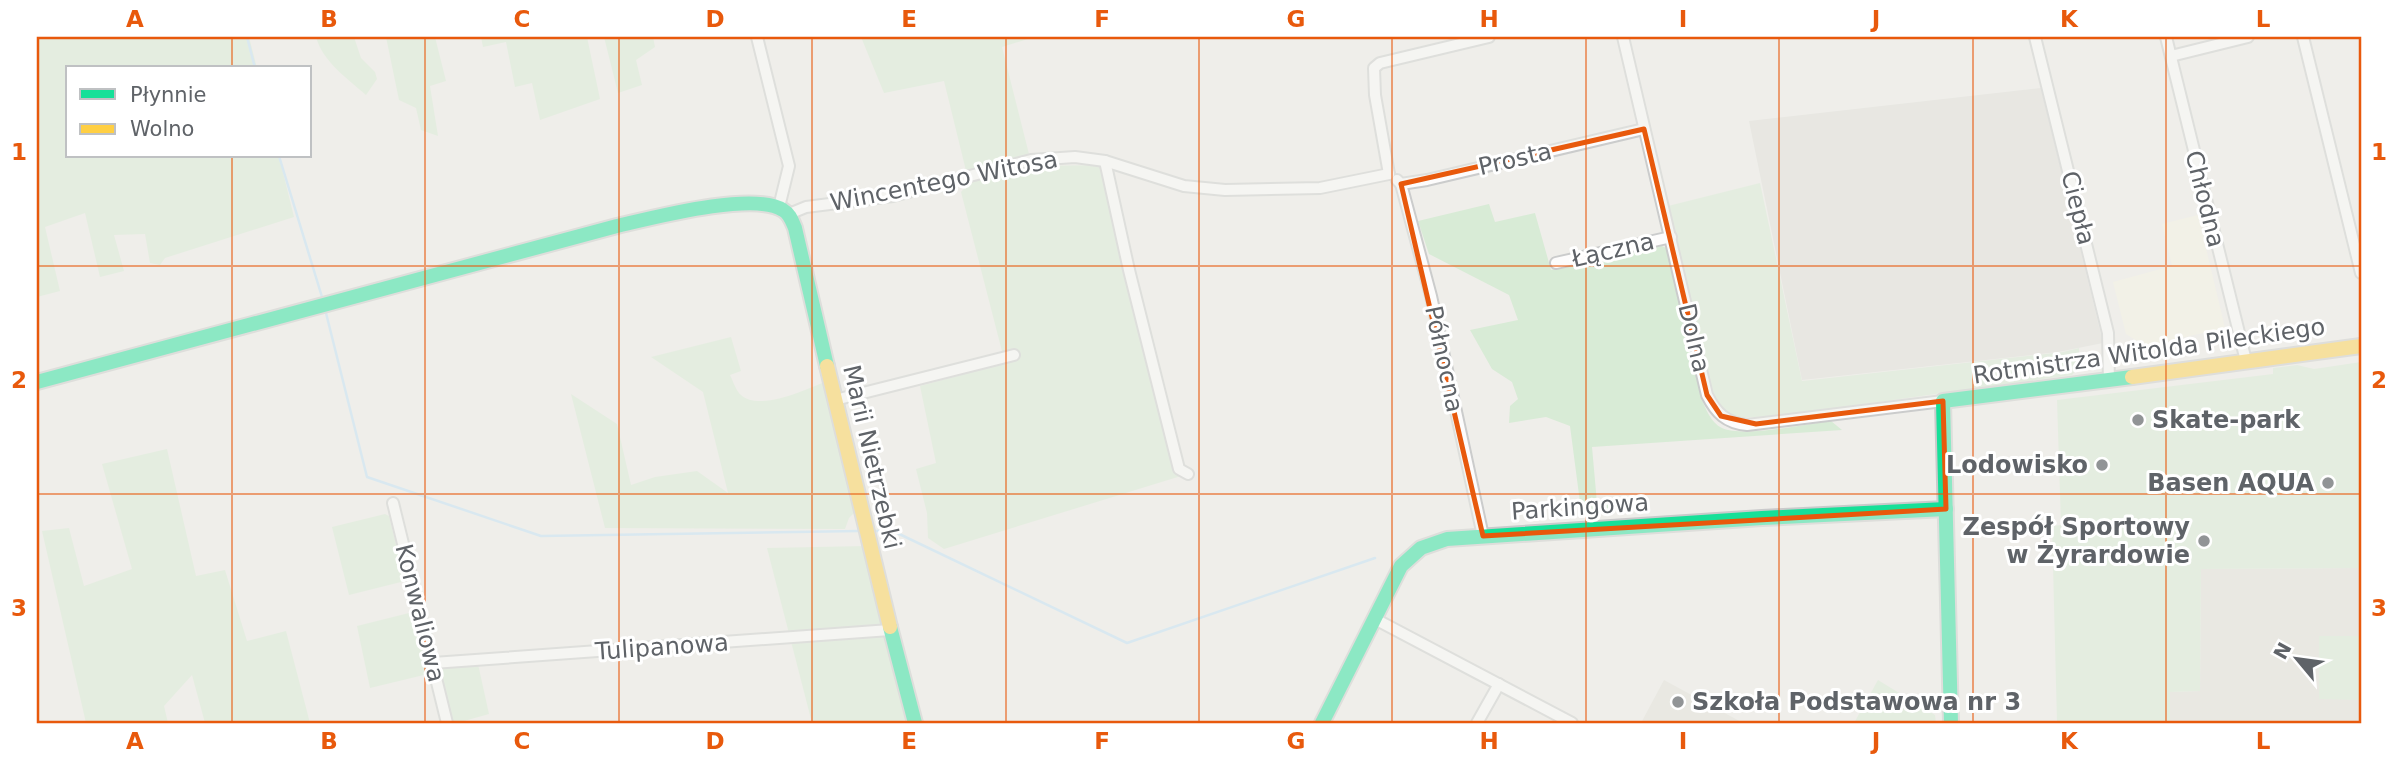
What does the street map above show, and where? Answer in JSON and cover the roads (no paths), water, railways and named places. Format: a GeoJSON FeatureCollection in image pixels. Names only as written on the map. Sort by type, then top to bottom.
{"type":"FeatureCollection","features":[{"type":"Feature","properties":{"kind":"street"},"geometry":{"type":"LineString","coordinates":[[37,382],[677,212],[737,204],[784,211],[789,166],[757,37]]}},
{"type":"Feature","properties":{"kind":"street"},"geometry":{"type":"LineString","coordinates":[[1401,184],[1389,174],[1375,94],[1377,66],[1466,40],[1489,37]]}},
{"type":"Feature","properties":{"kind":"street","name":"Dolna"},"geometry":{"type":"LineString","coordinates":[[1623,37],[1707,395],[1715,410],[1728,421],[1756,424],[1943,401]]}},
{"type":"Feature","properties":{"kind":"street","name":"Ciepła"},"geometry":{"type":"LineString","coordinates":[[2035,37],[2108,333],[2109,381]]}},
{"type":"Feature","properties":{"kind":"street","name":"Chłodna"},"geometry":{"type":"LineString","coordinates":[[2166,37],[2246,361]]}},
{"type":"Feature","properties":{"kind":"street"},"geometry":{"type":"LineString","coordinates":[[2171,56],[2248,37]]}},
{"type":"Feature","properties":{"kind":"street"},"geometry":{"type":"LineString","coordinates":[[2303,37],[2361,273]]}},
{"type":"Feature","properties":{"kind":"street","name":"Prosta"},"geometry":{"type":"LineString","coordinates":[[1401,184],[1644,129]]}},
{"type":"Feature","properties":{"kind":"street","name":"Wincentego Witosa"},"geometry":{"type":"LineString","coordinates":[[784,211],[893,196],[1031,160],[1075,157],[1105,161],[1184,186],[1225,190],[1320,188],[1389,174]]}},
{"type":"Feature","properties":{"kind":"street"},"geometry":{"type":"LineString","coordinates":[[1105,161],[1129,270],[1179,469],[1188,474]]}},
{"type":"Feature","properties":{"kind":"street","name":"Północna"},"geometry":{"type":"LineString","coordinates":[[1401,184],[1431,296],[1483,536]]}},
{"type":"Feature","properties":{"kind":"street","name":"Marii Nietrzebki"},"geometry":{"type":"LineString","coordinates":[[784,211],[795,229],[890,631],[915,723]]}},
{"type":"Feature","properties":{"kind":"street","name":"Łączna"},"geometry":{"type":"LineString","coordinates":[[1556,263],[1671,237]]}},
{"type":"Feature","properties":{"kind":"street","name":"Rotmistrza Witolda Pileckiego"},"geometry":{"type":"LineString","coordinates":[[1943,401],[2361,346]]}},
{"type":"Feature","properties":{"kind":"street"},"geometry":{"type":"LineString","coordinates":[[835,400],[1014,355]]}},
{"type":"Feature","properties":{"kind":"street"},"geometry":{"type":"LineString","coordinates":[[1943,401],[1951,723]]}},
{"type":"Feature","properties":{"kind":"street","name":"Konwaliowa"},"geometry":{"type":"LineString","coordinates":[[393,503],[447,723]]}},
{"type":"Feature","properties":{"kind":"street","name":"Parkingowa"},"geometry":{"type":"LineString","coordinates":[[1322,723],[1401,566],[1421,548],[1447,539],[1946,509]]}},
{"type":"Feature","properties":{"kind":"street"},"geometry":{"type":"LineString","coordinates":[[1375,619],[1572,723]]}},
{"type":"Feature","properties":{"kind":"street","name":"Tulipanowa"},"geometry":{"type":"LineString","coordinates":[[433,663],[890,631]]}},
{"type":"Feature","properties":{"kind":"street"},"geometry":{"type":"LineString","coordinates":[[1477,723],[1499,684]]}},
{"type":"Feature","properties":{"kind":"waterway"},"geometry":{"type":"LineString","coordinates":[[247,37],[254,66]]}},
{"type":"Feature","properties":{"kind":"waterway"},"geometry":{"type":"LineString","coordinates":[[280,158],[322,297]]}},
{"type":"Feature","properties":{"kind":"waterway"},"geometry":{"type":"LineString","coordinates":[[326,313],[367,477],[541,536],[859,531]]}},
{"type":"Feature","properties":{"kind":"waterway"},"geometry":{"type":"LineString","coordinates":[[873,531],[893,531],[1127,643],[1375,558]]}},
{"type":"Feature","properties":{"kind":"place","name":"Skate-park"},"geometry":{"type":"Point","coordinates":[2138,420]}},
{"type":"Feature","properties":{"kind":"place","name":"Lodowisko"},"geometry":{"type":"Point","coordinates":[2102,465]}},
{"type":"Feature","properties":{"kind":"place","name":"Basen AQUA"},"geometry":{"type":"Point","coordinates":[2328,483]}},
{"type":"Feature","properties":{"kind":"place","name":"Zespół Sportowy w Żyrardowie"},"geometry":{"type":"Point","coordinates":[2204,541]}},
{"type":"Feature","properties":{"kind":"place","name":"Szkoła Podstawowa nr 3"},"geometry":{"type":"Point","coordinates":[1678,702]}}]}
